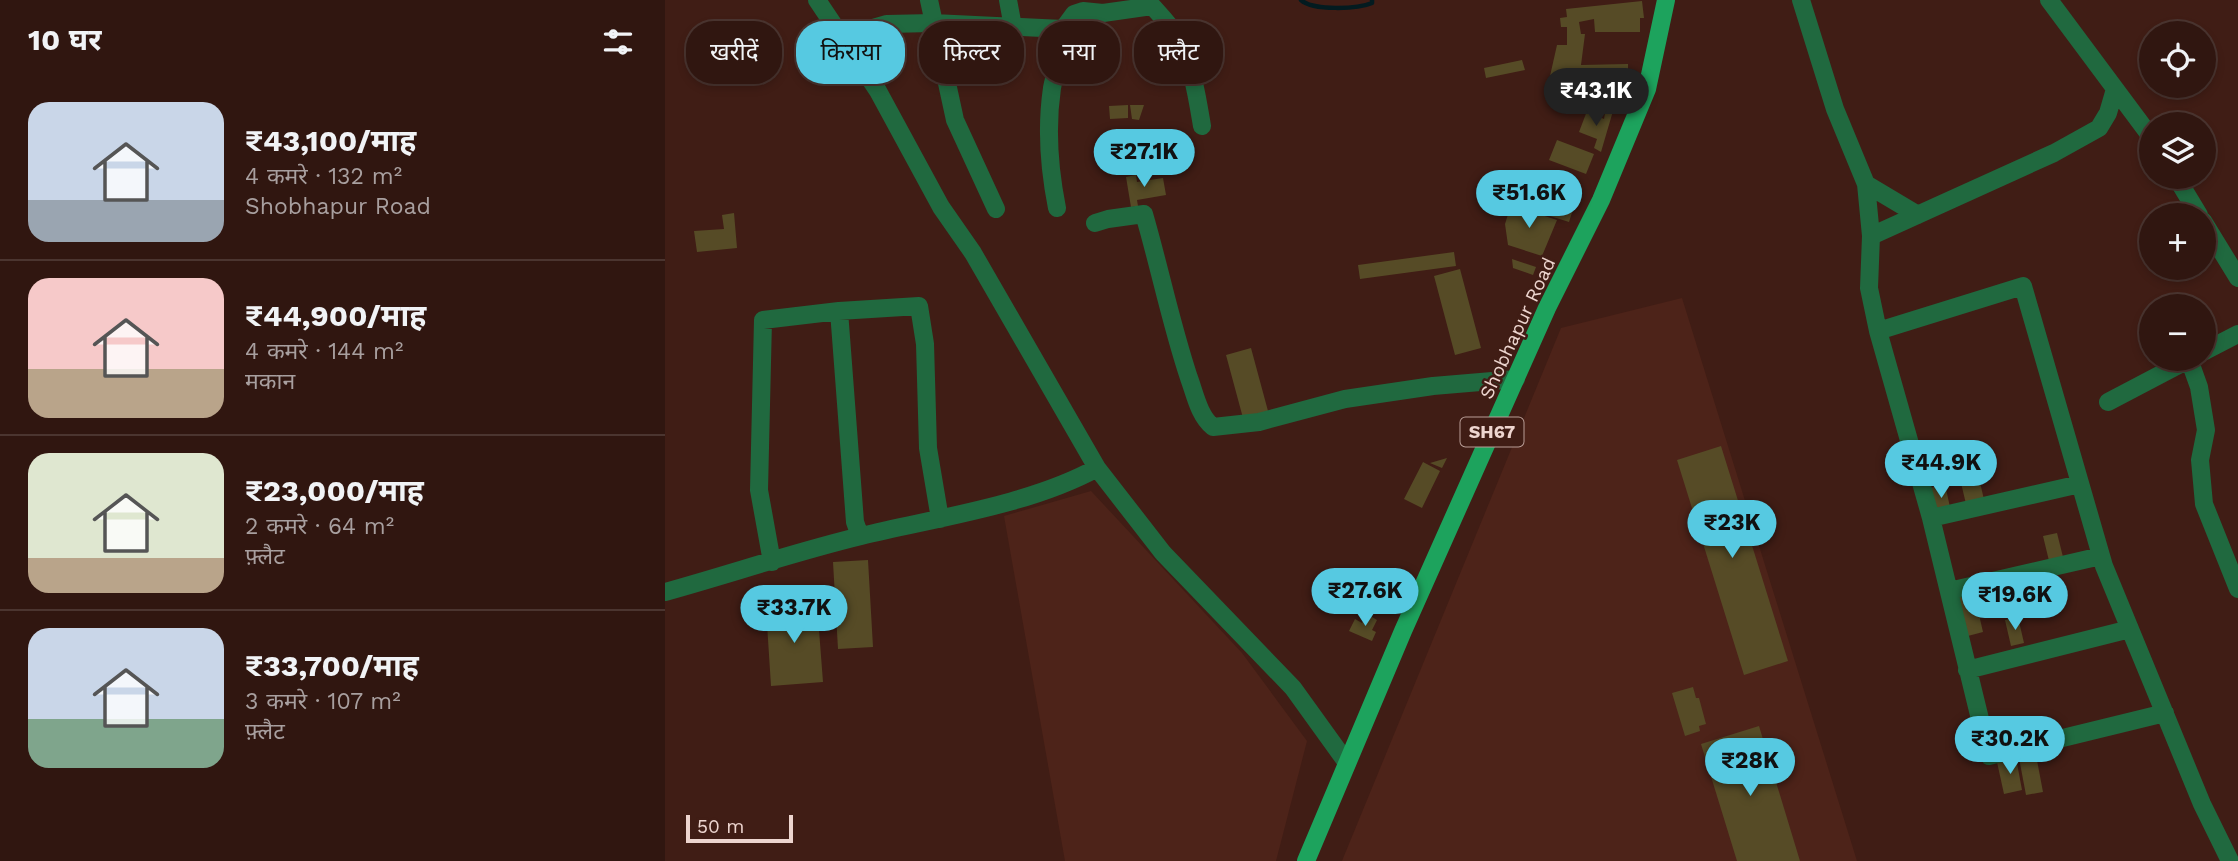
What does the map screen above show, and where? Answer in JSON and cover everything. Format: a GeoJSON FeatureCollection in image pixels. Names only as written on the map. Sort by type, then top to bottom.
{"type":"FeatureCollection","features":[{"type":"Feature","properties":{"kind":"main road","name":"Shobhapur Road"},"geometry":{"type":"LineString","coordinates":[[1306,861],[1403,631],[1548,308],[1601,200],[1647,89],[1666,0]]}},
{"type":"Feature","properties":{"kind":"street"},"geometry":{"type":"LineString","coordinates":[[817,0],[831,21]]}},
{"type":"Feature","properties":{"kind":"street"},"geometry":{"type":"LineString","coordinates":[[929,0],[933,21]]}},
{"type":"Feature","properties":{"kind":"street"},"geometry":{"type":"LineString","coordinates":[[1008,0],[1012,21]]}},
{"type":"Feature","properties":{"kind":"street"},"geometry":{"type":"LineString","coordinates":[[1801,0],[1835,109],[1866,184],[1871,236],[1869,288],[1878,331],[1931,518],[1989,757],[2165,713]]}},
{"type":"Feature","properties":{"kind":"street"},"geometry":{"type":"LineString","coordinates":[[2049,0],[2139,121]]}},
{"type":"Feature","properties":{"kind":"street"},"geometry":{"type":"LineString","coordinates":[[1069,21],[1074,14],[1083,11],[1103,13],[1149,3],[1175,34],[1187,60],[1202,126]]}},
{"type":"Feature","properties":{"kind":"street"},"geometry":{"type":"LineString","coordinates":[[873,84],[941,207],[973,253],[1097,468],[1163,554],[1293,688],[1347,763]]}},
{"type":"Feature","properties":{"kind":"street"},"geometry":{"type":"LineString","coordinates":[[947,84],[955,120],[996,209]]}},
{"type":"Feature","properties":{"kind":"street"},"geometry":{"type":"LineString","coordinates":[[1053,84],[1048,139],[1049,167],[1057,208]]}},
{"type":"Feature","properties":{"kind":"street"},"geometry":{"type":"LineString","coordinates":[[1871,236],[2054,153],[2099,128],[2108,113],[2115,89]]}},
{"type":"Feature","properties":{"kind":"street"},"geometry":{"type":"LineString","coordinates":[[1866,184],[1918,215]]}},
{"type":"Feature","properties":{"kind":"street"},"geometry":{"type":"LineString","coordinates":[[1095,223],[1144,214],[1168,314],[1199,405],[1207,422],[1213,427],[1259,422],[1345,399],[1433,386],[1516,379]]}},
{"type":"Feature","properties":{"kind":"street"},"geometry":{"type":"LineString","coordinates":[[2216,242],[2238,278]]}},
{"type":"Feature","properties":{"kind":"street"},"geometry":{"type":"LineString","coordinates":[[1878,331],[2023,286],[2101,556],[2202,804],[2230,861]]}},
{"type":"Feature","properties":{"kind":"street"},"geometry":{"type":"LineString","coordinates":[[772,562],[759,489],[763,320],[839,311],[919,306],[925,344],[928,448],[940,519]]}},
{"type":"Feature","properties":{"kind":"street"},"geometry":{"type":"LineString","coordinates":[[839,311],[855,522],[860,537]]}},
{"type":"Feature","properties":{"kind":"street"},"geometry":{"type":"LineString","coordinates":[[2216,345],[2238,334]]}},
{"type":"Feature","properties":{"kind":"street"},"geometry":{"type":"LineString","coordinates":[[2108,402],[2166,371]]}},
{"type":"Feature","properties":{"kind":"street"},"geometry":{"type":"LineString","coordinates":[[2193,371],[2199,387],[2206,430],[2200,460],[2204,504],[2238,589]]}},
{"type":"Feature","properties":{"kind":"street"},"geometry":{"type":"LineString","coordinates":[[665,592],[860,537],[1031,494],[1080,478],[1097,468]]}},
{"type":"Feature","properties":{"kind":"street"},"geometry":{"type":"LineString","coordinates":[[1931,518],[2080,484]]}},
{"type":"Feature","properties":{"kind":"street"},"geometry":{"type":"LineString","coordinates":[[1949,591],[2101,556]]}},
{"type":"Feature","properties":{"kind":"street"},"geometry":{"type":"LineString","coordinates":[[1967,670],[2130,629]]}},
{"type":"Feature","properties":{"kind":"shaded area"},"geometry":{"type":"Polygon","coordinates":[[[1682,298],[1857,861],[1342,861],[1561,328],[1682,298]]]}},
{"type":"Feature","properties":{"kind":"shaded area"},"geometry":{"type":"Polygon","coordinates":[[[1091,491],[1242,653],[1307,741],[1276,861],[1065,861],[1004,516],[1091,491]]]}},
{"type":"Feature","properties":{"kind":"building"},"geometry":{"type":"Polygon","coordinates":[[[1642,1],[1644,18],[1640,18],[1640,32],[1595,32],[1594,19],[1579,22],[1581,34],[1585,34],[1581,65],[1628,64],[1628,93],[1559,103],[1563,80],[1550,76],[1557,45],[1567,45],[1567,27],[1561,27],[1560,18],[1567,17],[1566,9],[1642,1]]]}},
{"type":"Feature","properties":{"kind":"building"},"geometry":{"type":"Polygon","coordinates":[[[1522,60],[1525,70],[1486,78],[1484,68],[1522,60]]]}},
{"type":"Feature","properties":{"kind":"building"},"geometry":{"type":"Polygon","coordinates":[[[1128,105],[1128,118],[1110,119],[1109,106],[1128,105]]]}},
{"type":"Feature","properties":{"kind":"building"},"geometry":{"type":"Polygon","coordinates":[[[1130,105],[1144,105],[1139,120],[1132,119],[1130,105]]]}},
{"type":"Feature","properties":{"kind":"building"},"geometry":{"type":"Polygon","coordinates":[[[1587,111],[1604,119],[1605,113],[1613,111],[1601,152],[1594,148],[1597,139],[1579,132],[1587,111]]]}},
{"type":"Feature","properties":{"kind":"building"},"geometry":{"type":"Polygon","coordinates":[[[1557,140],[1594,154],[1586,174],[1549,160],[1557,140]]]}},
{"type":"Feature","properties":{"kind":"building"},"geometry":{"type":"Polygon","coordinates":[[[1136,175],[1137,182],[1163,178],[1166,195],[1137,200],[1138,206],[1131,207],[1126,177],[1136,175]]]}},
{"type":"Feature","properties":{"kind":"building"},"geometry":{"type":"Polygon","coordinates":[[[1511,186],[1574,206],[1569,222],[1506,202],[1511,186]]]}},
{"type":"Feature","properties":{"kind":"building"},"geometry":{"type":"Polygon","coordinates":[[[1511,205],[1557,220],[1542,256],[1508,245],[1505,224],[1511,205]]]}},
{"type":"Feature","properties":{"kind":"building"},"geometry":{"type":"Polygon","coordinates":[[[734,213],[737,248],[697,252],[694,231],[724,229],[722,215],[734,213]]]}},
{"type":"Feature","properties":{"kind":"building"},"geometry":{"type":"Polygon","coordinates":[[[1454,252],[1456,266],[1360,279],[1358,265],[1454,252]]]}},
{"type":"Feature","properties":{"kind":"building"},"geometry":{"type":"Polygon","coordinates":[[[1512,259],[1536,267],[1533,275],[1513,268],[1512,259]]]}},
{"type":"Feature","properties":{"kind":"building"},"geometry":{"type":"Polygon","coordinates":[[[1460,269],[1481,348],[1455,355],[1434,276],[1460,269]]]}},
{"type":"Feature","properties":{"kind":"building"},"geometry":{"type":"Polygon","coordinates":[[[1251,348],[1268,411],[1243,418],[1226,355],[1251,348]]]}},
{"type":"Feature","properties":{"kind":"building"},"geometry":{"type":"Polygon","coordinates":[[[1721,446],[1788,661],[1744,675],[1677,460],[1721,446]]]}},
{"type":"Feature","properties":{"kind":"building"},"geometry":{"type":"Polygon","coordinates":[[[1447,458],[1442,468],[1430,463],[1447,458]]]}},
{"type":"Feature","properties":{"kind":"building"},"geometry":{"type":"Polygon","coordinates":[[[1423,462],[1440,471],[1422,508],[1404,499],[1423,462]]]}},
{"type":"Feature","properties":{"kind":"building"},"geometry":{"type":"Polygon","coordinates":[[[1979,478],[1985,504],[1967,508],[1961,483],[1979,478]]]}},
{"type":"Feature","properties":{"kind":"building"},"geometry":{"type":"Polygon","coordinates":[[[1945,484],[1951,512],[1936,515],[1930,488],[1945,484]]]}},
{"type":"Feature","properties":{"kind":"building"},"geometry":{"type":"Polygon","coordinates":[[[2057,533],[2064,561],[2050,565],[2043,536],[2057,533]]]}},
{"type":"Feature","properties":{"kind":"building"},"geometry":{"type":"Polygon","coordinates":[[[868,560],[873,647],[838,649],[833,562],[868,560]]]}},
{"type":"Feature","properties":{"kind":"building"},"geometry":{"type":"Polygon","coordinates":[[[2049,576],[2057,613],[2041,616],[2033,580],[2049,576]]]}},
{"type":"Feature","properties":{"kind":"building"},"geometry":{"type":"Polygon","coordinates":[[[1974,593],[1983,632],[1964,637],[1955,597],[1974,593]]]}},
{"type":"Feature","properties":{"kind":"building"},"geometry":{"type":"Polygon","coordinates":[[[817,604],[823,682],[771,686],[766,608],[817,604]]]}},
{"type":"Feature","properties":{"kind":"building"},"geometry":{"type":"Polygon","coordinates":[[[1367,614],[1377,620],[1372,630],[1376,632],[1372,641],[1349,631],[1355,619],[1362,623],[1367,614]]]}},
{"type":"Feature","properties":{"kind":"building"},"geometry":{"type":"Polygon","coordinates":[[[2018,617],[2024,643],[2011,646],[2005,620],[2018,617]]]}},
{"type":"Feature","properties":{"kind":"building"},"geometry":{"type":"Polygon","coordinates":[[[1693,687],[1706,724],[1699,726],[1700,731],[1685,736],[1672,693],[1693,687]]]}},
{"type":"Feature","properties":{"kind":"building"},"geometry":{"type":"Polygon","coordinates":[[[1759,726],[1800,861],[1737,861],[1701,744],[1759,726]]]}},
{"type":"Feature","properties":{"kind":"building"},"geometry":{"type":"Polygon","coordinates":[[[2036,755],[2043,792],[2026,795],[2019,758],[2036,755]]]}},
{"type":"Feature","properties":{"kind":"building"},"geometry":{"type":"Polygon","coordinates":[[[2016,758],[2022,790],[2004,794],[1997,762],[2016,758]]]}},
{"type":"Feature","properties":{"kind":"waterway"},"geometry":{"type":"LineString","coordinates":[[1301,0],[1315,6],[1336,8],[1365,5],[1372,3],[1372,0]]}}]}
